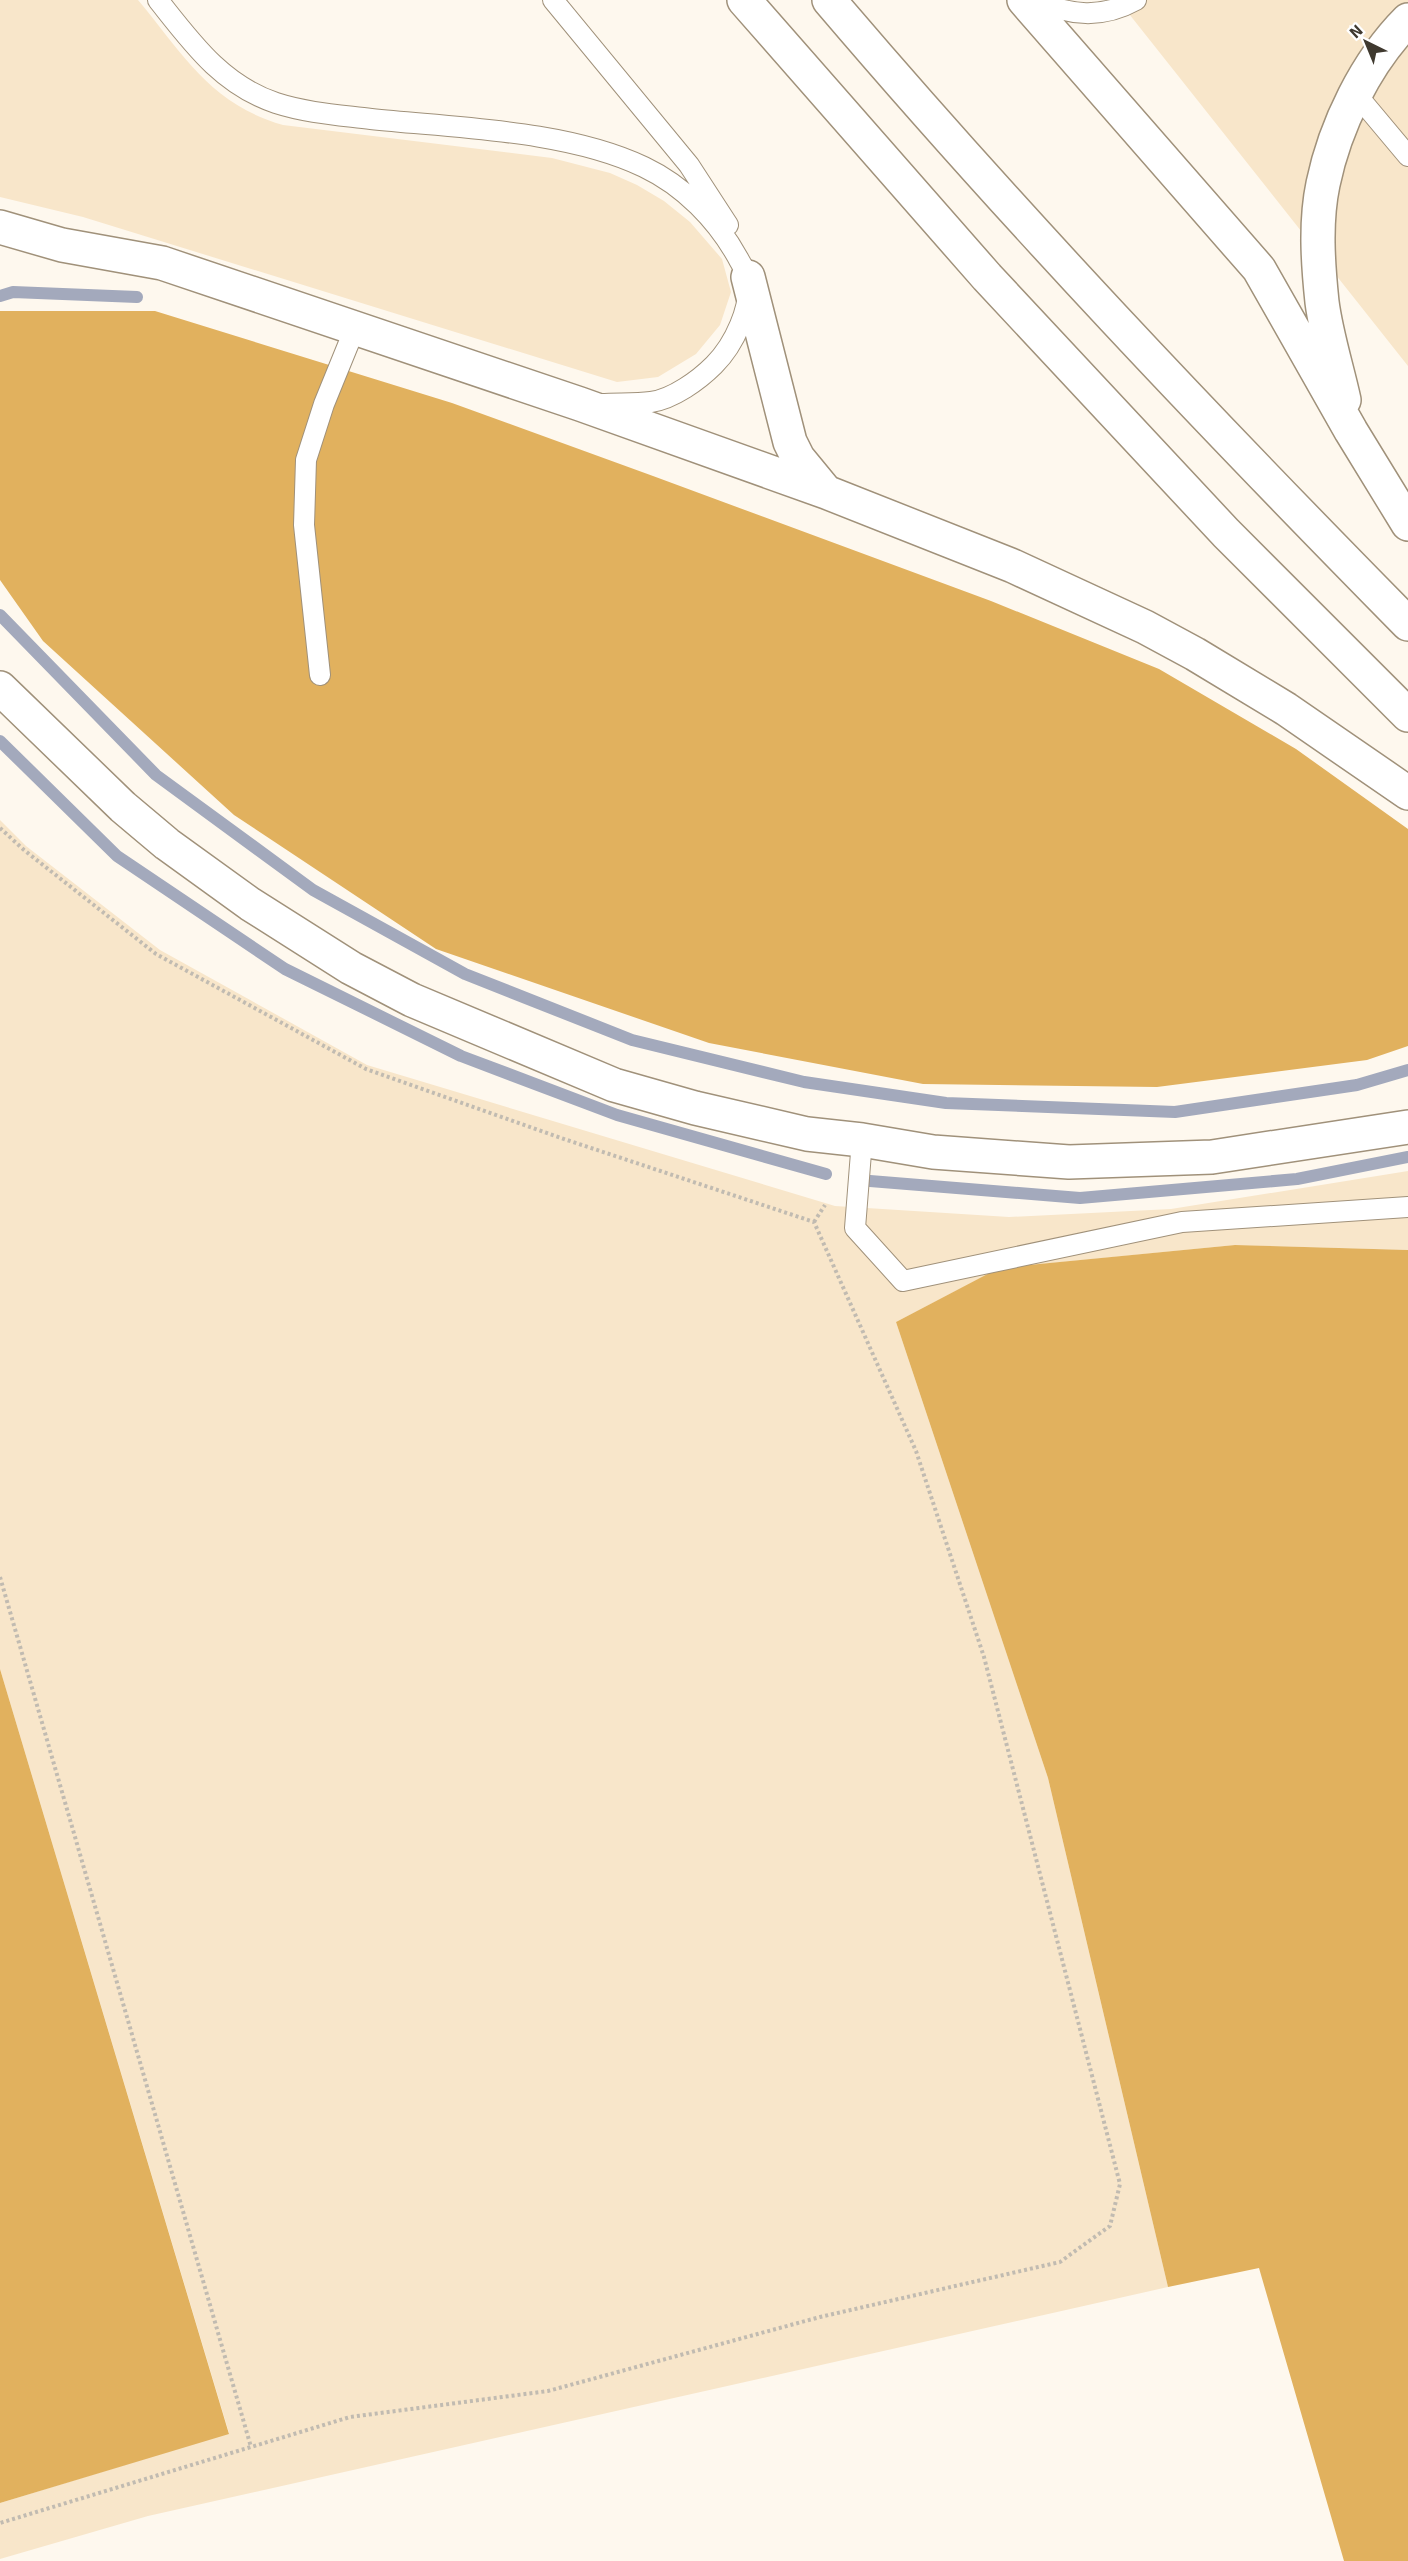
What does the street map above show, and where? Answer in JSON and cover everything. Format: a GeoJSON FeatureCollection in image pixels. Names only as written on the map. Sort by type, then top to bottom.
{"type":"FeatureCollection","features":[{"type":"Feature","properties":{"kind":"main road"},"geometry":{"type":"LineString","coordinates":[[744,0],[987,277],[1226,533],[1408,715]]}},
{"type":"Feature","properties":{"kind":"main road"},"geometry":{"type":"LineString","coordinates":[[829,0],[904,87],[1055,254],[1247,460],[1408,624]]}},
{"type":"Feature","properties":{"kind":"main road"},"geometry":{"type":"LineString","coordinates":[[1024,0],[1259,270],[1351,431],[1408,524]]}},
{"type":"Feature","properties":{"kind":"main road"},"geometry":{"type":"LineString","coordinates":[[1351,431],[1323,305],[1318,245],[1323,184],[1340,128],[1356,94],[1378,56],[1408,20]]}},
{"type":"Feature","properties":{"kind":"main road"},"geometry":{"type":"LineString","coordinates":[[0,227],[62,246],[162,263],[580,404],[826,492],[1013,566],[1145,627],[1195,654],[1261,693],[1408,793]]}},
{"type":"Feature","properties":{"kind":"main road"},"geometry":{"type":"LineString","coordinates":[[0,250],[62,246]]}},
{"type":"Feature","properties":{"kind":"main road"},"geometry":{"type":"LineString","coordinates":[[748,277],[790,442],[798,458],[826,492]]}},
{"type":"Feature","properties":{"kind":"main road"},"geometry":{"type":"LineString","coordinates":[[0,688],[71,759],[167,844],[250,904],[351,968],[412,1000],[614,1085],[695,1108],[807,1134],[862,1140],[933,1152],[1069,1162],[1212,1157],[1408,1127]]}},
{"type":"Feature","properties":{"kind":"lane"},"geometry":{"type":"LineString","coordinates":[[158,0],[208,61],[228,78],[275,103],[320,113],[519,135],[612,155],[646,168],[703,210],[728,241],[748,277]]}},
{"type":"Feature","properties":{"kind":"lane"},"geometry":{"type":"LineString","coordinates":[[554,0],[704,185],[730,230],[748,277],[739,328],[724,353],[700,377],[654,402],[580,404]]}},
{"type":"Feature","properties":{"kind":"lane"},"geometry":{"type":"LineString","coordinates":[[1035,0],[1056,9],[1078,14],[1096,14],[1122,8],[1136,0]]}},
{"type":"Feature","properties":{"kind":"lane"},"geometry":{"type":"LineString","coordinates":[[1356,94],[1408,156]]}},
{"type":"Feature","properties":{"kind":"lane"},"geometry":{"type":"LineString","coordinates":[[320,675],[304,525],[306,460],[324,404],[355,328]]}},
{"type":"Feature","properties":{"kind":"lane"},"geometry":{"type":"LineString","coordinates":[[862,1140],[855,1228],[903,1281],[1182,1222],[1408,1207]]}},
{"type":"Feature","properties":{"kind":"path"},"geometry":{"type":"LineString","coordinates":[[0,828],[24,850],[156,954],[366,1069],[567,1140],[814,1222],[916,1451],[984,1657],[1120,2184],[1110,2226],[1060,2262],[820,2317],[548,2391],[350,2417],[0,2523]]}},
{"type":"Feature","properties":{"kind":"path"},"geometry":{"type":"LineString","coordinates":[[0,1577],[251,2447]]}},
{"type":"Feature","properties":{"kind":"shaded area"},"geometry":{"type":"Polygon","coordinates":[[[0,0],[138,0],[185,58],[217,91],[258,116],[283,125],[552,158],[610,173],[637,185],[664,201],[690,222],[722,259],[731,292],[720,325],[696,354],[658,377],[617,382],[83,217],[0,197],[0,0]]]}},
{"type":"Feature","properties":{"kind":"shaded area"},"geometry":{"type":"Polygon","coordinates":[[[1118,0],[1408,0],[1408,366],[1118,0]]]}},
{"type":"Feature","properties":{"kind":"shaded area"},"geometry":{"type":"Polygon","coordinates":[[[0,311],[155,311],[452,403],[991,601],[1159,669],[1296,749],[1408,829],[1408,1046],[1367,1060],[1157,1087],[923,1084],[709,1043],[436,949],[234,815],[43,641],[0,580],[0,311]]]}},
{"type":"Feature","properties":{"kind":"shaded area"},"geometry":{"type":"Polygon","coordinates":[[[0,820],[26,846],[160,950],[367,1065],[835,1206],[1009,1217],[1171,1209],[1408,1171],[1408,1250],[1235,1245],[1000,1268],[896,1322],[1048,1778],[1168,2287],[148,2516],[0,2559],[0,2503],[229,2433],[0,1669],[0,820]]]}},
{"type":"Feature","properties":{"kind":"shaded area"},"geometry":{"type":"Polygon","coordinates":[[[1235,1245],[1408,1250],[1408,2561],[1344,2561],[1259,2268],[1168,2287],[1048,1778],[896,1322],[999,1268],[1235,1245]]]}},
{"type":"Feature","properties":{"kind":"shaded area"},"geometry":{"type":"Polygon","coordinates":[[[0,1669],[229,2434],[0,2503],[0,1669]]]}},
{"type":"Feature","properties":{"kind":"waterway"},"geometry":{"type":"LineString","coordinates":[[0,296],[13,292],[137,297]]}},
{"type":"Feature","properties":{"kind":"waterway"},"geometry":{"type":"LineString","coordinates":[[0,615],[156,775],[313,890],[465,974],[632,1040],[804,1082],[946,1103],[1175,1112],[1357,1085],[1408,1070]]}},
{"type":"Feature","properties":{"kind":"waterway"},"geometry":{"type":"LineString","coordinates":[[0,741],[117,856],[285,969],[461,1056],[617,1115],[826,1174]]}},
{"type":"Feature","properties":{"kind":"waterway"},"geometry":{"type":"LineString","coordinates":[[870,1181],[1080,1198],[1297,1179],[1408,1157]]}}]}
